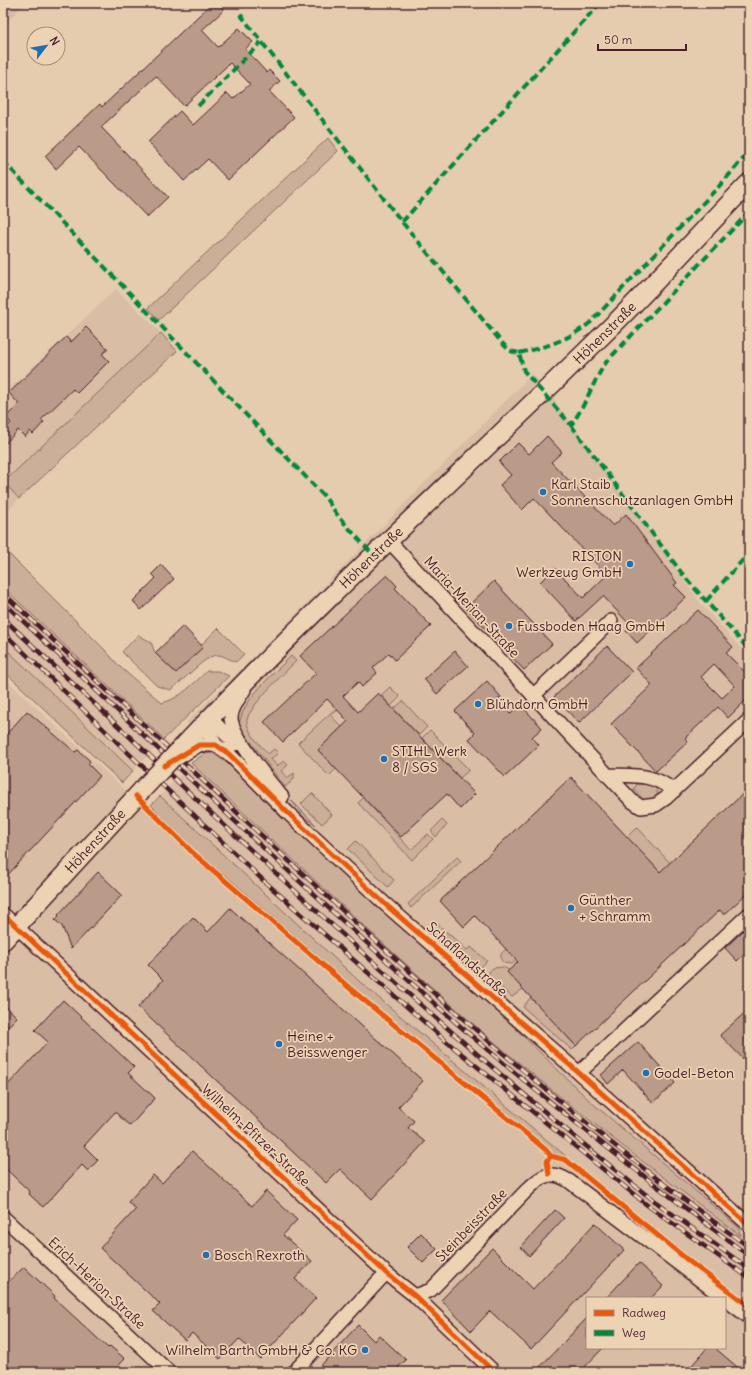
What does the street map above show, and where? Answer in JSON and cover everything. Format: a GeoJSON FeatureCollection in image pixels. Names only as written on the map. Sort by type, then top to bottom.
{"type":"FeatureCollection","features":[{"type":"Feature","properties":{"kind":"main road","name":"Höhenstraße"},"geometry":{"type":"LineString","coordinates":[[3,941],[164,766],[198,736],[266,660],[388,540],[619,319],[749,183]]}},
{"type":"Feature","properties":{"kind":"street","name":"Maria-Merian-Straße"},"geometry":{"type":"LineString","coordinates":[[388,540],[632,801],[641,807],[656,805],[674,791],[749,720]]}},
{"type":"Feature","properties":{"kind":"street"},"geometry":{"type":"LineString","coordinates":[[533,696],[611,621]]}},
{"type":"Feature","properties":{"kind":"street","name":"Schaflandstraße"},"geometry":{"type":"LineString","coordinates":[[266,660],[236,702],[231,717],[232,727],[279,794]]}},
{"type":"Feature","properties":{"kind":"street","name":"Schaflandstraße"},"geometry":{"type":"LineString","coordinates":[[316,837],[222,729],[216,724],[198,736],[216,745],[229,754],[288,813],[316,837],[385,904],[579,1073],[749,1225]]}},
{"type":"Feature","properties":{"kind":"street"},"geometry":{"type":"LineString","coordinates":[[198,736],[216,745]]}},
{"type":"Feature","properties":{"kind":"street"},"geometry":{"type":"LineString","coordinates":[[608,775],[646,776],[655,779],[674,791]]}},
{"type":"Feature","properties":{"kind":"street","name":"Wilhelm-Pfitzer-Straße"},"geometry":{"type":"LineString","coordinates":[[3,914],[386,1273],[415,1296],[494,1372]]}},
{"type":"Feature","properties":{"kind":"street"},"geometry":{"type":"LineString","coordinates":[[579,1073],[749,914]]}},
{"type":"Feature","properties":{"kind":"street","name":"Steinbeisstraße"},"geometry":{"type":"LineString","coordinates":[[415,1296],[431,1290],[529,1188],[540,1179],[550,1174],[560,1175],[569,1181],[723,1297]]}},
{"type":"Feature","properties":{"kind":"street","name":"Erich-Herion-Straße"},"geometry":{"type":"LineString","coordinates":[[3,1217],[169,1372]]}},
{"type":"Feature","properties":{"kind":"street"},"geometry":{"type":"LineString","coordinates":[[294,1372],[386,1273]]}},
{"type":"Feature","properties":{"kind":"street"},"geometry":{"type":"LineString","coordinates":[[726,1300],[749,1317]]}},
{"type":"Feature","properties":{"kind":"shaded area"},"geometry":{"type":"Polygon","coordinates":[[[3,3],[26,3],[3,25],[3,3]]]}},
{"type":"Feature","properties":{"kind":"shaded area"},"geometry":{"type":"Polygon","coordinates":[[[328,138],[338,151],[159,320],[148,308],[328,138]]]}},
{"type":"Feature","properties":{"kind":"shaded area"},"geometry":{"type":"Polygon","coordinates":[[[116,289],[161,333],[5,482],[19,499],[3,514],[3,395],[116,289]]]}},
{"type":"Feature","properties":{"kind":"shaded area"},"geometry":{"type":"Polygon","coordinates":[[[161,333],[177,351],[19,499],[4,482],[161,333]]]}},
{"type":"Feature","properties":{"kind":"shaded area"},"geometry":{"type":"Polygon","coordinates":[[[532,374],[570,421],[702,605],[749,657],[749,1372],[3,1372],[3,677],[124,789],[151,805],[194,850],[232,881],[318,958],[551,1152],[567,1158],[360,982],[160,796],[191,763],[478,1029],[642,1162],[741,1236],[738,1227],[590,1101],[486,1000],[186,722],[250,661],[532,374]]]}},
{"type":"Feature","properties":{"kind":"shaded area"},"geometry":{"type":"Polygon","coordinates":[[[3,548],[104,649],[120,667],[162,703],[181,694],[192,686],[207,671],[218,671],[229,676],[164,739],[3,587],[3,548]]]}},
{"type":"Feature","properties":{"kind":"shaded area"},"geometry":{"type":"Polygon","coordinates":[[[3,587],[164,739],[133,771],[3,646],[3,587]]]}},
{"type":"Feature","properties":{"kind":"shaded area"},"geometry":{"type":"Polygon","coordinates":[[[218,628],[244,654],[236,662],[220,655],[213,656],[207,659],[170,690],[157,686],[122,652],[138,635],[151,642],[155,653],[176,673],[203,647],[201,645],[218,628]]]}},
{"type":"Feature","properties":{"kind":"shaded area"},"geometry":{"type":"Polygon","coordinates":[[[3,646],[133,771],[122,783],[3,670],[3,646]]]}},
{"type":"Feature","properties":{"kind":"shaded area"},"geometry":{"type":"Polygon","coordinates":[[[291,656],[296,661],[275,682],[252,709],[247,723],[253,736],[268,754],[274,749],[278,753],[271,759],[277,766],[284,761],[288,765],[281,771],[287,778],[294,773],[294,779],[285,787],[239,726],[241,716],[252,697],[291,656]]]}},
{"type":"Feature","properties":{"kind":"shaded area"},"geometry":{"type":"Polygon","coordinates":[[[390,687],[400,697],[391,706],[381,695],[390,687]]]}},
{"type":"Feature","properties":{"kind":"shaded area"},"geometry":{"type":"Polygon","coordinates":[[[403,701],[427,727],[419,735],[394,709],[403,701]]]}},
{"type":"Feature","properties":{"kind":"shaded area"},"geometry":{"type":"Polygon","coordinates":[[[336,708],[338,710],[331,716],[342,727],[318,750],[336,769],[329,776],[298,743],[336,708]]]}},
{"type":"Feature","properties":{"kind":"shaded area"},"geometry":{"type":"Polygon","coordinates":[[[430,730],[469,770],[460,778],[422,738],[430,730]]]}},
{"type":"Feature","properties":{"kind":"shaded area"},"geometry":{"type":"Polygon","coordinates":[[[212,753],[230,765],[277,813],[280,810],[486,1000],[590,1101],[738,1227],[741,1236],[542,1082],[441,996],[369,931],[191,763],[204,754],[212,753]]]}},
{"type":"Feature","properties":{"kind":"shaded area"},"geometry":{"type":"Polygon","coordinates":[[[637,784],[652,785],[657,792],[655,800],[645,802],[634,789],[637,784]]]}},
{"type":"Feature","properties":{"kind":"shaded area"},"geometry":{"type":"Polygon","coordinates":[[[312,793],[332,815],[322,824],[301,804],[312,793]]]}},
{"type":"Feature","properties":{"kind":"shaded area"},"geometry":{"type":"Polygon","coordinates":[[[160,796],[360,982],[568,1158],[551,1152],[528,1131],[396,1024],[232,881],[194,850],[151,805],[160,796]]]}},
{"type":"Feature","properties":{"kind":"shaded area"},"geometry":{"type":"Polygon","coordinates":[[[363,798],[411,850],[428,834],[433,839],[412,860],[358,803],[363,798]]]}},
{"type":"Feature","properties":{"kind":"shaded area"},"geometry":{"type":"Polygon","coordinates":[[[291,800],[316,825],[304,817],[291,800]]]}},
{"type":"Feature","properties":{"kind":"shaded area"},"geometry":{"type":"Polygon","coordinates":[[[442,820],[447,825],[436,837],[431,831],[442,820]]]}},
{"type":"Feature","properties":{"kind":"shaded area"},"geometry":{"type":"Polygon","coordinates":[[[637,827],[716,913],[707,922],[627,837],[637,827]]]}},
{"type":"Feature","properties":{"kind":"shaded area"},"geometry":{"type":"Polygon","coordinates":[[[356,841],[394,880],[388,887],[348,849],[356,841]]]}},
{"type":"Feature","properties":{"kind":"shaded area"},"geometry":{"type":"Polygon","coordinates":[[[457,857],[461,861],[411,908],[408,904],[457,857]]]}},
{"type":"Feature","properties":{"kind":"shaded area"},"geometry":{"type":"Polygon","coordinates":[[[433,920],[467,950],[471,947],[487,961],[480,968],[430,924],[433,920]]]}},
{"type":"Feature","properties":{"kind":"shaded area"},"geometry":{"type":"Polygon","coordinates":[[[506,949],[516,960],[512,964],[504,963],[501,960],[501,954],[506,949]]]}},
{"type":"Feature","properties":{"kind":"shaded area"},"geometry":{"type":"Polygon","coordinates":[[[503,967],[509,970],[523,989],[512,997],[488,976],[489,972],[493,968],[503,967]]]}},
{"type":"Feature","properties":{"kind":"shaded area"},"geometry":{"type":"Polygon","coordinates":[[[531,997],[576,1046],[572,1050],[523,1007],[531,997]]]}},
{"type":"Feature","properties":{"kind":"building"},"geometry":{"type":"Polygon","coordinates":[[[212,3],[218,3],[224,10],[202,30],[218,47],[239,28],[253,42],[245,49],[267,73],[269,70],[280,81],[269,91],[294,117],[228,180],[208,159],[184,181],[148,142],[180,111],[193,125],[227,93],[233,99],[250,84],[230,63],[184,106],[156,76],[101,127],[168,197],[147,217],[79,147],[56,169],[45,156],[100,104],[102,107],[212,3]]]}},
{"type":"Feature","properties":{"kind":"building"},"geometry":{"type":"Polygon","coordinates":[[[86,327],[108,349],[102,354],[109,361],[77,393],[73,389],[41,420],[44,422],[33,434],[30,431],[25,437],[18,430],[3,446],[3,431],[11,423],[6,417],[19,404],[9,393],[66,337],[71,342],[86,327]]]}},
{"type":"Feature","properties":{"kind":"building"},"geometry":{"type":"Polygon","coordinates":[[[547,436],[562,452],[551,462],[613,526],[626,514],[677,583],[674,585],[686,597],[637,643],[626,631],[631,626],[603,596],[576,621],[540,582],[555,568],[583,598],[607,575],[534,498],[522,510],[500,485],[511,475],[499,462],[518,443],[529,454],[547,436]]]}},
{"type":"Feature","properties":{"kind":"building"},"geometry":{"type":"Polygon","coordinates":[[[161,565],[174,579],[141,610],[133,601],[156,578],[152,574],[161,565]]]}},
{"type":"Feature","properties":{"kind":"building"},"geometry":{"type":"Polygon","coordinates":[[[387,575],[397,586],[395,588],[431,626],[395,660],[389,653],[373,668],[377,673],[362,687],[358,682],[343,696],[358,712],[378,693],[475,794],[460,809],[447,794],[401,837],[318,750],[348,721],[327,699],[283,742],[264,722],[316,673],[300,656],[387,575]]]}},
{"type":"Feature","properties":{"kind":"building","name":"Fussboden Haag GmbH"},"geometry":{"type":"Polygon","coordinates":[[[494,581],[552,644],[524,670],[466,608],[494,581]]]}},
{"type":"Feature","properties":{"kind":"building"},"geometry":{"type":"Polygon","coordinates":[[[698,610],[733,647],[726,653],[749,676],[749,697],[728,718],[718,707],[685,738],[688,742],[656,771],[611,724],[652,685],[636,668],[698,610]],[[714,664],[701,677],[722,698],[735,686],[714,664]]]}},
{"type":"Feature","properties":{"kind":"building"},"geometry":{"type":"Polygon","coordinates":[[[183,626],[203,647],[176,673],[155,653],[183,626]]]}},
{"type":"Feature","properties":{"kind":"building"},"geometry":{"type":"Polygon","coordinates":[[[607,646],[632,672],[579,723],[554,697],[607,646]]]}},
{"type":"Feature","properties":{"kind":"building"},"geometry":{"type":"Polygon","coordinates":[[[455,651],[468,666],[437,694],[424,679],[455,651]]]}},
{"type":"Feature","properties":{"kind":"building"},"geometry":{"type":"Polygon","coordinates":[[[487,681],[501,697],[497,700],[510,714],[520,704],[542,728],[532,737],[539,745],[505,777],[469,739],[475,733],[455,711],[487,681]]]}},
{"type":"Feature","properties":{"kind":"building"},"geometry":{"type":"Polygon","coordinates":[[[27,711],[75,752],[78,750],[90,761],[88,764],[100,776],[3,880],[3,738],[27,711]]]}},
{"type":"Feature","properties":{"kind":"building","name":"Günther + Schramm"},"geometry":{"type":"Polygon","coordinates":[[[571,777],[660,872],[749,788],[749,891],[724,915],[720,910],[576,1046],[507,972],[518,962],[475,916],[464,927],[440,901],[571,777]]]}},
{"type":"Feature","properties":{"kind":"building"},"geometry":{"type":"Polygon","coordinates":[[[98,872],[122,895],[71,949],[62,926],[55,920],[98,872]]]}},
{"type":"Feature","properties":{"kind":"building","name":"Heine + Beisswenger"},"geometry":{"type":"Polygon","coordinates":[[[230,908],[423,1081],[398,1107],[414,1121],[408,1128],[425,1142],[372,1199],[340,1169],[326,1183],[138,1007],[163,980],[148,965],[193,917],[208,932],[230,908]]]}},
{"type":"Feature","properties":{"kind":"building"},"geometry":{"type":"Polygon","coordinates":[[[749,925],[749,950],[737,961],[725,948],[749,925]]]}},
{"type":"Feature","properties":{"kind":"building"},"geometry":{"type":"Polygon","coordinates":[[[63,1000],[134,1067],[128,1073],[155,1098],[130,1126],[115,1112],[84,1146],[98,1160],[88,1171],[82,1165],[43,1207],[3,1166],[3,1090],[48,1042],[35,1030],[63,1000]]]}},
{"type":"Feature","properties":{"kind":"building"},"geometry":{"type":"Polygon","coordinates":[[[3,1004],[17,1017],[3,1032],[3,1004]]]}},
{"type":"Feature","properties":{"kind":"building"},"geometry":{"type":"Polygon","coordinates":[[[749,1009],[749,1065],[720,1035],[749,1009]]]}},
{"type":"Feature","properties":{"kind":"building","name":"Godel-Beton"},"geometry":{"type":"Polygon","coordinates":[[[638,1042],[675,1083],[653,1103],[623,1070],[608,1084],[601,1075],[638,1042]]]}},
{"type":"Feature","properties":{"kind":"building","name":"Bosch Rexroth"},"geometry":{"type":"Polygon","coordinates":[[[192,1151],[252,1206],[266,1191],[297,1220],[283,1235],[312,1261],[295,1279],[316,1298],[260,1359],[239,1339],[220,1359],[192,1333],[185,1340],[153,1311],[160,1304],[100,1248],[136,1209],[128,1202],[153,1175],[162,1183],[192,1151]]]}},
{"type":"Feature","properties":{"kind":"building"},"geometry":{"type":"Polygon","coordinates":[[[555,1210],[564,1218],[529,1256],[521,1247],[555,1210]]]}},
{"type":"Feature","properties":{"kind":"building"},"geometry":{"type":"Polygon","coordinates":[[[595,1223],[624,1250],[531,1349],[490,1311],[471,1331],[441,1300],[492,1248],[533,1289],[595,1223]]]}},
{"type":"Feature","properties":{"kind":"building"},"geometry":{"type":"Polygon","coordinates":[[[421,1233],[437,1249],[423,1263],[407,1247],[421,1233]]]}},
{"type":"Feature","properties":{"kind":"building"},"geometry":{"type":"Polygon","coordinates":[[[639,1263],[663,1286],[652,1297],[607,1297],[639,1263]]]}},
{"type":"Feature","properties":{"kind":"building"},"geometry":{"type":"Polygon","coordinates":[[[24,1267],[55,1296],[54,1298],[108,1348],[110,1346],[125,1359],[112,1372],[3,1372],[3,1287],[24,1267]]]}},
{"type":"Feature","properties":{"kind":"building"},"geometry":{"type":"Polygon","coordinates":[[[586,1319],[586,1349],[602,1349],[580,1372],[535,1372],[586,1319]]]}},
{"type":"Feature","properties":{"kind":"building","name":"Wilhelm Barth GmbH & Co. KG"},"geometry":{"type":"Polygon","coordinates":[[[358,1325],[374,1341],[379,1335],[406,1360],[398,1367],[403,1372],[315,1372],[358,1325]]]}},
{"type":"Feature","properties":{"kind":"building"},"geometry":{"type":"Polygon","coordinates":[[[706,1349],[716,1349],[743,1372],[686,1372],[706,1349]]]}},
{"type":"Feature","properties":{"kind":"railway"},"geometry":{"type":"LineString","coordinates":[[3,593],[326,895],[463,1018],[532,1078],[603,1136],[675,1193],[749,1247]]}},
{"type":"Feature","properties":{"kind":"railway"},"geometry":{"type":"LineString","coordinates":[[3,602],[344,922],[460,1026],[530,1086],[602,1144],[749,1256]]}},
{"type":"Feature","properties":{"kind":"railway"},"geometry":{"type":"LineString","coordinates":[[3,618],[318,912],[478,1055],[560,1125],[644,1193],[749,1269]]}},
{"type":"Feature","properties":{"kind":"railway"},"geometry":{"type":"LineString","coordinates":[[3,632],[265,882],[447,1042],[647,1205],[749,1278]]}},
{"type":"Feature","properties":{"kind":"marked path"},"geometry":{"type":"LineString","coordinates":[[402,222],[600,3]]}},
{"type":"Feature","properties":{"kind":"marked path"},"geometry":{"type":"LineString","coordinates":[[240,14],[402,222],[503,344],[510,351],[519,353],[524,371],[571,425],[607,361],[749,212]]}},
{"type":"Feature","properties":{"kind":"marked path"},"geometry":{"type":"LineString","coordinates":[[198,106],[261,42]]}},
{"type":"Feature","properties":{"kind":"marked path"},"geometry":{"type":"LineString","coordinates":[[519,353],[557,342],[574,334],[591,322],[723,182],[749,152]]}},
{"type":"Feature","properties":{"kind":"marked path"},"geometry":{"type":"LineString","coordinates":[[3,161],[324,496],[339,517],[373,555]]}},
{"type":"Feature","properties":{"kind":"marked path"},"geometry":{"type":"LineString","coordinates":[[571,425],[684,576],[749,650]]}},
{"type":"Feature","properties":{"kind":"marked path"},"geometry":{"type":"LineString","coordinates":[[706,601],[749,553]]}},
{"type":"Feature","properties":{"kind":"cycle path"},"geometry":{"type":"LineString","coordinates":[[164,766],[199,745],[216,745],[229,754],[288,813],[385,904],[579,1073],[749,1225]]}},
{"type":"Feature","properties":{"kind":"cycle path"},"geometry":{"type":"LineString","coordinates":[[136,796],[193,853],[353,991],[546,1150],[551,1156],[547,1161],[549,1174]]}},
{"type":"Feature","properties":{"kind":"cycle path"},"geometry":{"type":"LineString","coordinates":[[3,914],[386,1273],[415,1296],[494,1372]]}},
{"type":"Feature","properties":{"kind":"cycle path"},"geometry":{"type":"LineString","coordinates":[[551,1156],[566,1160],[690,1262],[749,1306]]}},
{"type":"Feature","properties":{"kind":"place","name":"Karl Staib Sonnenschutzanlagen GmbH"},"geometry":{"type":"Point","coordinates":[543,492]}},
{"type":"Feature","properties":{"kind":"place","name":"RISTON Werkzeug GmbH"},"geometry":{"type":"Point","coordinates":[630,564]}},
{"type":"Feature","properties":{"kind":"place","name":"Fussboden Haag GmbH"},"geometry":{"type":"Point","coordinates":[509,626]}},
{"type":"Feature","properties":{"kind":"place","name":"Blühdorn GmbH"},"geometry":{"type":"Point","coordinates":[478,704]}},
{"type":"Feature","properties":{"kind":"place","name":"STIHL Werk 8 / SGS"},"geometry":{"type":"Point","coordinates":[384,759]}},
{"type":"Feature","properties":{"kind":"place","name":"Günther + Schramm"},"geometry":{"type":"Point","coordinates":[571,908]}},
{"type":"Feature","properties":{"kind":"place","name":"Heine + Beisswenger"},"geometry":{"type":"Point","coordinates":[279,1044]}},
{"type":"Feature","properties":{"kind":"place","name":"Godel-Beton"},"geometry":{"type":"Point","coordinates":[646,1073]}},
{"type":"Feature","properties":{"kind":"place","name":"Bosch Rexroth"},"geometry":{"type":"Point","coordinates":[206,1255]}},
{"type":"Feature","properties":{"kind":"place","name":"Wilhelm Barth GmbH & Co. KG"},"geometry":{"type":"Point","coordinates":[365,1350]}}]}
